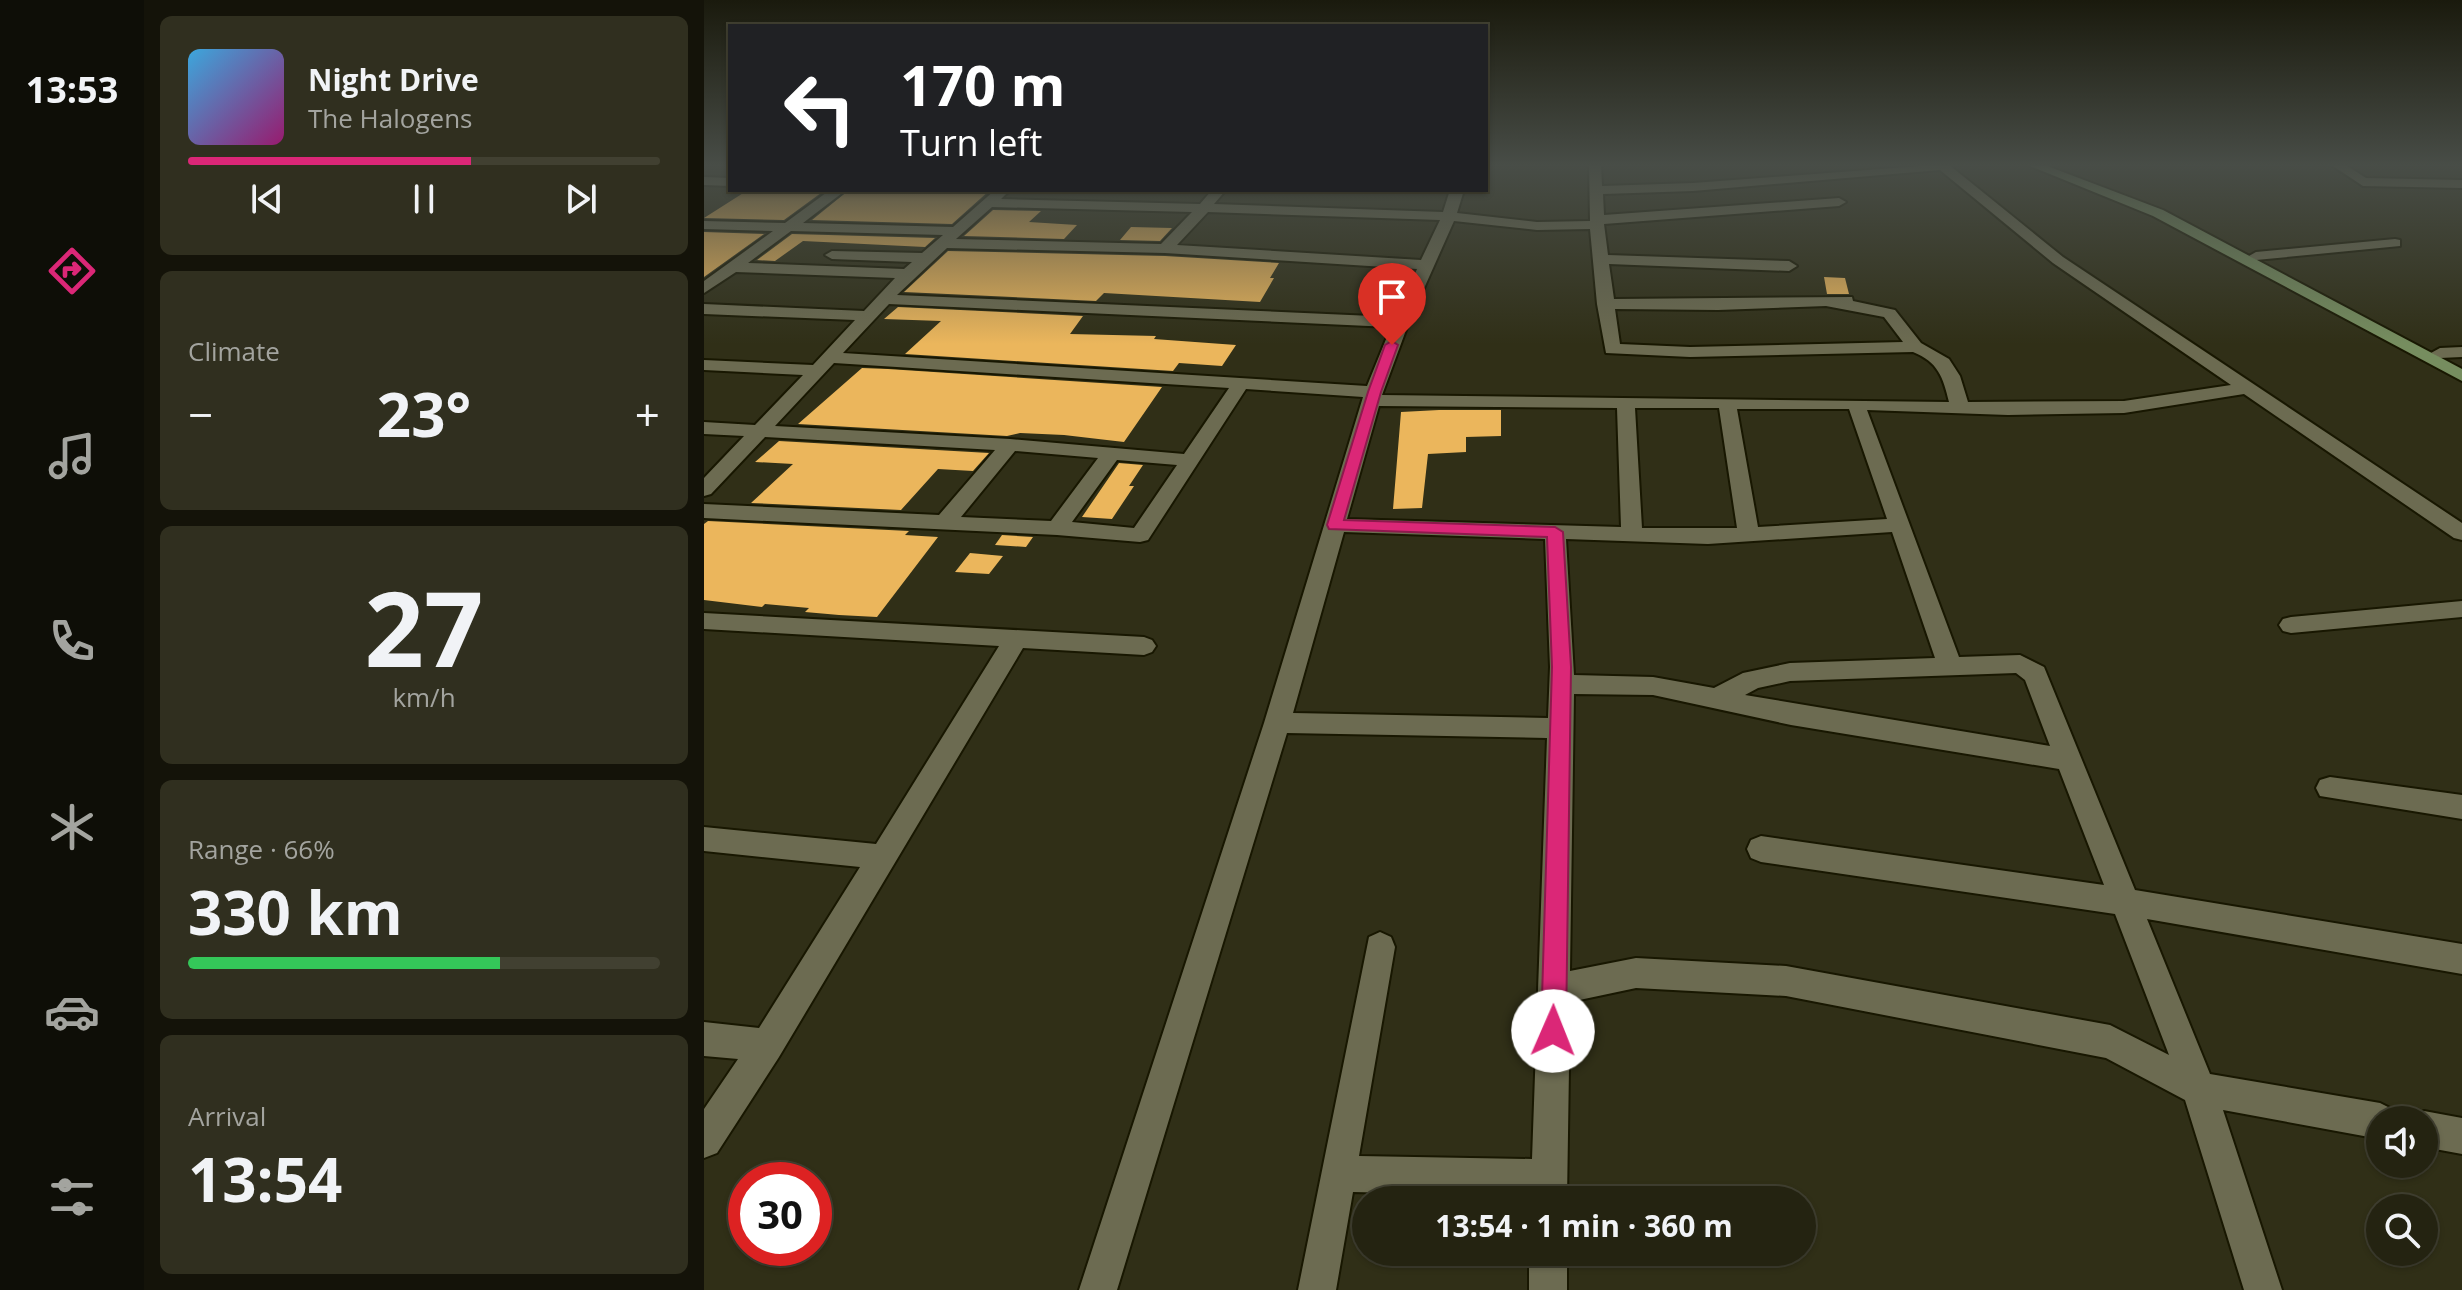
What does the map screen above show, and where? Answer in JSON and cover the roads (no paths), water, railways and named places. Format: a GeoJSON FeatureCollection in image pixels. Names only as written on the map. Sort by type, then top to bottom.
{"type":"FeatureCollection","features":[{"type":"Feature","properties":{"kind":"main road"},"geometry":{"type":"LineString","coordinates":[[2182,224],[2462,376]]}},
{"type":"Feature","properties":{"kind":"main road"},"geometry":{"type":"LineString","coordinates":[[2187,224],[2256,256],[2462,365]]}},
{"type":"Feature","properties":{"kind":"street"},"geometry":{"type":"LineString","coordinates":[[704,288],[791,224]]}},
{"type":"Feature","properties":{"kind":"street"},"geometry":{"type":"LineString","coordinates":[[704,490],[764,430],[908,274],[964,224]]}},
{"type":"Feature","properties":{"kind":"street"},"geometry":{"type":"LineString","coordinates":[[1165,249],[1189,224]]}},
{"type":"Feature","properties":{"kind":"street"},"geometry":{"type":"LineString","coordinates":[[1098,1290],[1277,723],[1373,396],[1401,322],[1445,224]]}},
{"type":"Feature","properties":{"kind":"street"},"geometry":{"type":"LineString","coordinates":[[1521,224],[1564,224]]}},
{"type":"Feature","properties":{"kind":"street"},"geometry":{"type":"LineString","coordinates":[[1598,224],[1609,346],[1616,350],[1690,352],[1915,347],[1931,352],[1949,368],[1960,407]]}},
{"type":"Feature","properties":{"kind":"street"},"geometry":{"type":"LineString","coordinates":[[2014,224],[2058,260],[2462,533]]}},
{"type":"Feature","properties":{"kind":"street"},"geometry":{"type":"LineString","coordinates":[[704,225],[956,231]]}},
{"type":"Feature","properties":{"kind":"street"},"geometry":{"type":"LineString","coordinates":[[942,243],[1165,249],[1426,265]]}},
{"type":"Feature","properties":{"kind":"street"},"geometry":{"type":"LineString","coordinates":[[2256,256],[2395,243]]}},
{"type":"Feature","properties":{"kind":"street"},"geometry":{"type":"LineString","coordinates":[[750,252],[926,258]]}},
{"type":"Feature","properties":{"kind":"street"},"geometry":{"type":"LineString","coordinates":[[1601,259],[1789,266]]}},
{"type":"Feature","properties":{"kind":"street"},"geometry":{"type":"LineString","coordinates":[[731,267],[908,274]]}},
{"type":"Feature","properties":{"kind":"street"},"geometry":{"type":"LineString","coordinates":[[884,299],[1401,322]]}},
{"type":"Feature","properties":{"kind":"street"},"geometry":{"type":"LineString","coordinates":[[1605,304],[1718,305],[1846,300]]}},
{"type":"Feature","properties":{"kind":"street"},"geometry":{"type":"LineString","coordinates":[[1828,301],[1889,313],[1915,347]]}},
{"type":"Feature","properties":{"kind":"street"},"geometry":{"type":"LineString","coordinates":[[704,309],[868,316]]}},
{"type":"Feature","properties":{"kind":"street"},"geometry":{"type":"LineString","coordinates":[[2440,353],[2462,352]]}},
{"type":"Feature","properties":{"kind":"street"},"geometry":{"type":"LineString","coordinates":[[704,365],[823,363],[1241,383],[1373,396],[1626,403],[2124,407],[2249,388]]}},
{"type":"Feature","properties":{"kind":"street"},"geometry":{"type":"LineString","coordinates":[[704,511],[1057,528],[1140,535],[1241,383]]}},
{"type":"Feature","properties":{"kind":"street"},"geometry":{"type":"LineString","coordinates":[[1626,403],[1632,536]]}},
{"type":"Feature","properties":{"kind":"street"},"geometry":{"type":"LineString","coordinates":[[1727,403],[1749,535]]}},
{"type":"Feature","properties":{"kind":"street"},"geometry":{"type":"LineString","coordinates":[[1856,404],[1950,665]]}},
{"type":"Feature","properties":{"kind":"street"},"geometry":{"type":"LineString","coordinates":[[704,428],[1010,445],[1190,460]]}},
{"type":"Feature","properties":{"kind":"street"},"geometry":{"type":"LineString","coordinates":[[944,523],[1010,445]]}},
{"type":"Feature","properties":{"kind":"street"},"geometry":{"type":"LineString","coordinates":[[1057,528],[1112,453]]}},
{"type":"Feature","properties":{"kind":"street"},"geometry":{"type":"LineString","coordinates":[[1335,525],[1632,536],[1749,535],[1901,525]]}},
{"type":"Feature","properties":{"kind":"street"},"geometry":{"type":"LineString","coordinates":[[1550,1186],[1561,684],[1555,532]]}},
{"type":"Feature","properties":{"kind":"street"},"geometry":{"type":"LineString","coordinates":[[2291,625],[2462,609]]}},
{"type":"Feature","properties":{"kind":"street"},"geometry":{"type":"LineString","coordinates":[[704,621],[1144,646]]}},
{"type":"Feature","properties":{"kind":"street"},"geometry":{"type":"LineString","coordinates":[[704,1140],[767,1045],[1016,639]]}},
{"type":"Feature","properties":{"kind":"street"},"geometry":{"type":"LineString","coordinates":[[1719,697],[1752,680],[1790,672],[2020,664],[2040,680],[2068,760],[2199,1089],[2263,1290]]}},
{"type":"Feature","properties":{"kind":"street"},"geometry":{"type":"LineString","coordinates":[[1561,684],[1653,686],[1719,697],[1791,715],[2068,760]]}},
{"type":"Feature","properties":{"kind":"street"},"geometry":{"type":"LineString","coordinates":[[1277,723],[1560,728]]}},
{"type":"Feature","properties":{"kind":"street"},"geometry":{"type":"LineString","coordinates":[[2330,788],[2462,807]]}},
{"type":"Feature","properties":{"kind":"street"},"geometry":{"type":"LineString","coordinates":[[704,839],[883,857]]}},
{"type":"Feature","properties":{"kind":"street"},"geometry":{"type":"LineString","coordinates":[[1761,849],[2126,902],[2462,959]]}},
{"type":"Feature","properties":{"kind":"street"},"geometry":{"type":"LineString","coordinates":[[1317,1290],[1380,947]]}},
{"type":"Feature","properties":{"kind":"street"},"geometry":{"type":"LineString","coordinates":[[1554,990],[1636,973],[1786,981],[2110,1042],[2199,1089],[2366,1119]]}},
{"type":"Feature","properties":{"kind":"street"},"geometry":{"type":"LineString","coordinates":[[704,1039],[767,1045]]}},
{"type":"Feature","properties":{"kind":"street"},"geometry":{"type":"LineString","coordinates":[[1337,1174],[1507,1186]]}},
{"type":"Feature","properties":{"kind":"street"},"geometry":{"type":"LineString","coordinates":[[1548,1266],[1548,1290]]}}]}
